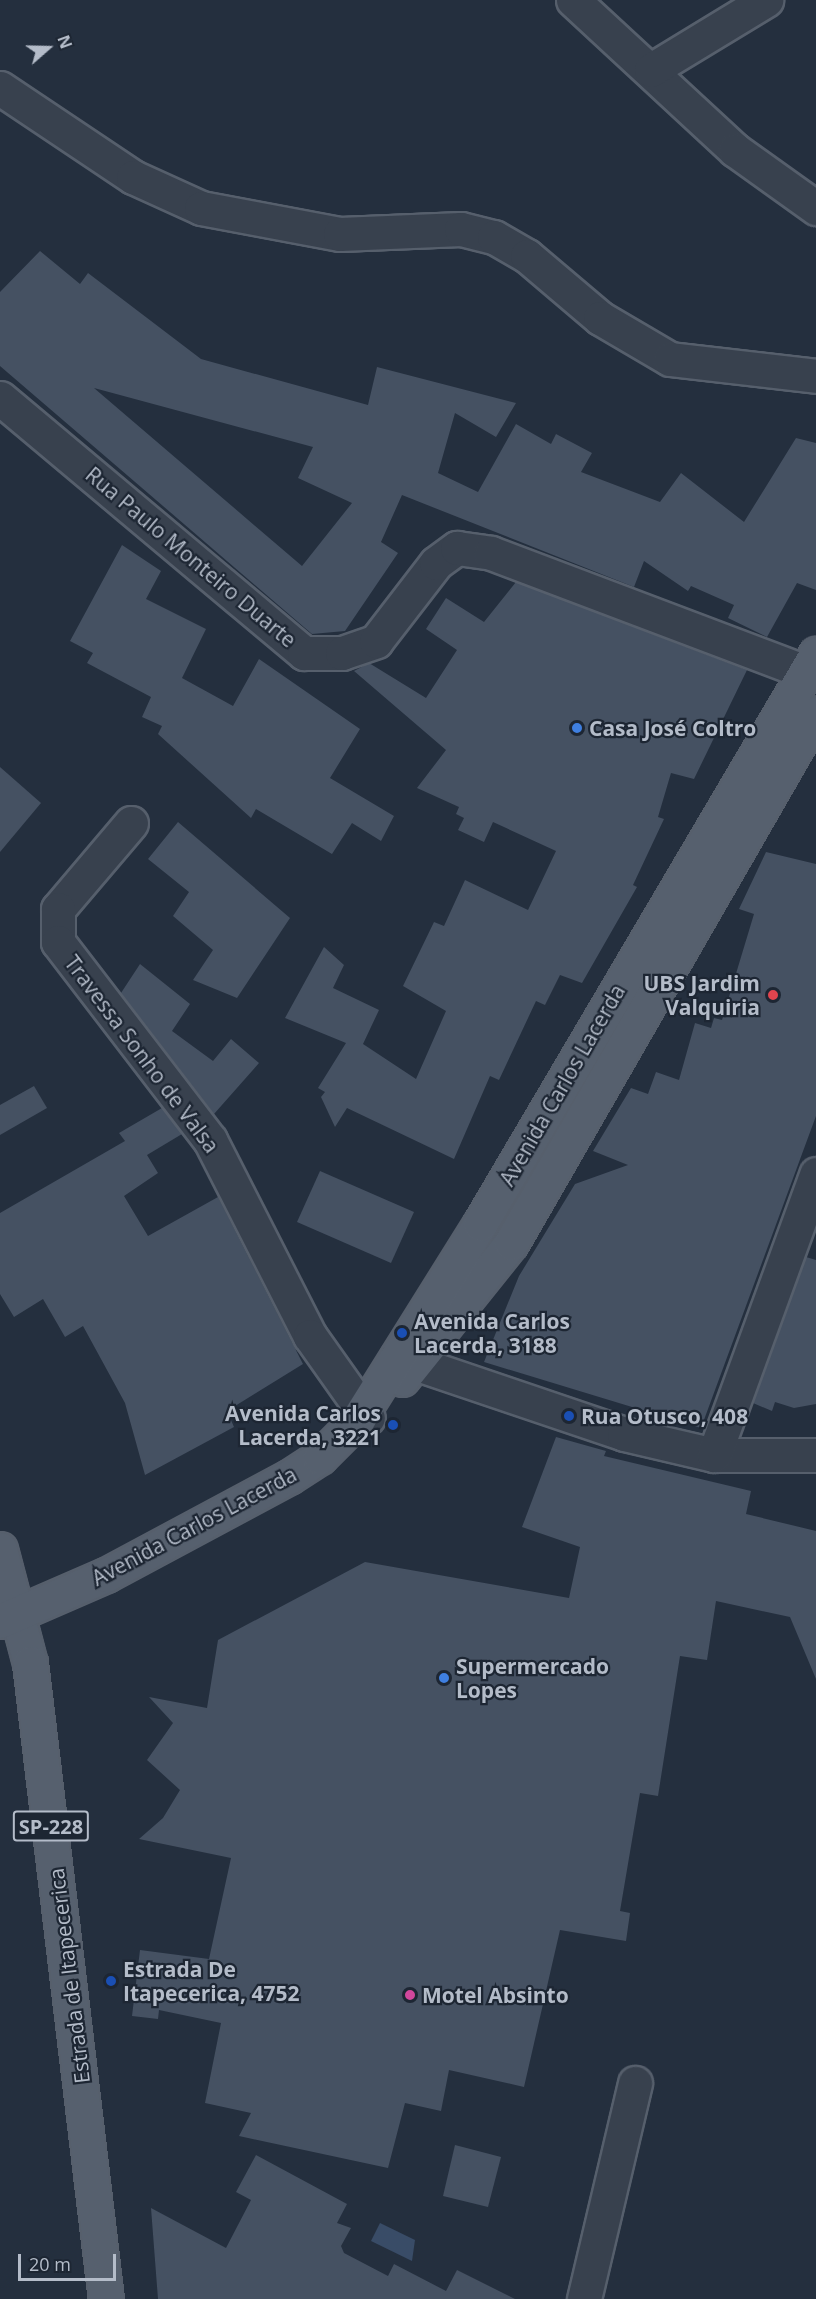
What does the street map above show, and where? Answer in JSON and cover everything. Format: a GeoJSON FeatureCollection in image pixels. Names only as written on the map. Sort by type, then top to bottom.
{"type":"FeatureCollection","features":[{"type":"Feature","properties":{"kind":"main road","name":"Avenida Carlos Lacerda"},"geometry":{"type":"LineString","coordinates":[[407,1360],[810,663]]}},
{"type":"Feature","properties":{"kind":"main road","name":"Avenida Carlos Lacerda"},"geometry":{"type":"LineString","coordinates":[[9,1618],[106,1575],[289,1477],[320,1457],[362,1415],[407,1360],[511,1243],[816,713]]}},
{"type":"Feature","properties":{"kind":"main road","name":"Estrada de Itapecerica"},"geometry":{"type":"LineString","coordinates":[[0,1549],[9,1618],[56,1861],[106,2299]]}},
{"type":"Feature","properties":{"kind":"street"},"geometry":{"type":"LineString","coordinates":[[573,0],[735,150],[816,208]]}},
{"type":"Feature","properties":{"kind":"street"},"geometry":{"type":"LineString","coordinates":[[651,70],[766,0]]}},
{"type":"Feature","properties":{"kind":"street"},"geometry":{"type":"LineString","coordinates":[[0,88],[133,177],[201,207],[340,234],[461,229],[494,237],[527,256],[600,318],[670,359],[816,376]]}},
{"type":"Feature","properties":{"kind":"street","name":"Rua Paulo Monteiro Duarte"},"geometry":{"type":"LineString","coordinates":[[0,398],[304,653],[342,653],[376,641],[436,563],[457,548],[491,553],[810,663]]}},
{"type":"Feature","properties":{"kind":"street","name":"Travessa Sonho de Valsa"},"geometry":{"type":"LineString","coordinates":[[131,823],[58,909],[58,942],[210,1140],[310,1336],[362,1415]]}},
{"type":"Feature","properties":{"kind":"street"},"geometry":{"type":"LineString","coordinates":[[714,1455],[816,1174]]}},
{"type":"Feature","properties":{"kind":"street"},"geometry":{"type":"LineString","coordinates":[[407,1360],[624,1434],[714,1455],[816,1456]]}},
{"type":"Feature","properties":{"kind":"street"},"geometry":{"type":"LineString","coordinates":[[584,2299],[635,2083]]}},
{"type":"Feature","properties":{"kind":"water"},"geometry":{"type":"Polygon","coordinates":[[[380,2223],[415,2240],[412,2261],[371,2241],[380,2223]]]}},
{"type":"Feature","properties":{"kind":"building"},"geometry":{"type":"Polygon","coordinates":[[[40,251],[80,284],[88,273],[201,359],[368,405],[377,367],[516,403],[496,437],[455,413],[438,473],[478,492],[516,424],[551,444],[556,434],[592,453],[581,472],[660,502],[681,473],[744,522],[796,438],[816,443],[816,590],[797,583],[767,637],[728,618],[734,605],[691,586],[688,591],[644,561],[634,587],[402,495],[381,542],[398,553],[345,631],[312,634],[0,366],[0,292],[40,251]],[[94,388],[302,566],[352,503],[298,478],[313,447],[94,388]]]}},
{"type":"Feature","properties":{"kind":"building"},"geometry":{"type":"Polygon","coordinates":[[[122,545],[161,571],[146,599],[206,629],[182,678],[233,706],[259,659],[360,729],[330,778],[394,816],[381,841],[352,823],[332,854],[256,809],[251,818],[158,734],[162,726],[142,717],[151,697],[87,663],[93,653],[70,641],[122,545]]]}},
{"type":"Feature","properties":{"kind":"building"},"geometry":{"type":"Polygon","coordinates":[[[516,582],[747,670],[694,779],[671,773],[658,817],[664,819],[633,885],[637,887],[582,983],[560,975],[545,1005],[536,1001],[499,1080],[490,1076],[454,1159],[347,1108],[335,1127],[321,1097],[325,1092],[318,1088],[346,1043],[285,1018],[324,947],[344,965],[333,988],[379,1010],[363,1044],[416,1079],[446,1011],[403,986],[434,922],[444,926],[465,880],[528,910],[556,851],[493,822],[484,842],[458,830],[464,818],[456,814],[459,807],[417,788],[446,750],[354,671],[369,663],[426,698],[457,650],[426,629],[446,598],[484,622],[516,582]]]}},
{"type":"Feature","properties":{"kind":"building"},"geometry":{"type":"Polygon","coordinates":[[[0,767],[41,803],[0,852],[0,767]]]}},
{"type":"Feature","properties":{"kind":"building"},"geometry":{"type":"Polygon","coordinates":[[[178,822],[290,918],[237,998],[193,980],[213,950],[173,916],[189,892],[148,859],[178,822]]]}},
{"type":"Feature","properties":{"kind":"building"},"geometry":{"type":"Polygon","coordinates":[[[766,852],[816,864],[816,1116],[701,1428],[484,1362],[519,1276],[575,1184],[628,1165],[593,1151],[631,1088],[648,1094],[656,1072],[679,1080],[695,1023],[711,1028],[714,1018],[722,1020],[754,914],[739,909],[766,852]]]}},
{"type":"Feature","properties":{"kind":"building"},"geometry":{"type":"Polygon","coordinates":[[[140,964],[190,1004],[172,1031],[213,1061],[231,1039],[259,1063],[214,1114],[121,993],[140,964]]]}},
{"type":"Feature","properties":{"kind":"building"},"geometry":{"type":"Polygon","coordinates":[[[34,1086],[47,1108],[0,1135],[0,1105],[34,1086]]]}},
{"type":"Feature","properties":{"kind":"building"},"geometry":{"type":"Polygon","coordinates":[[[162,1108],[182,1134],[147,1155],[158,1173],[124,1196],[148,1236],[218,1197],[303,1364],[227,1411],[234,1427],[145,1475],[125,1403],[83,1326],[65,1337],[43,1299],[14,1317],[0,1294],[0,1213],[125,1141],[119,1133],[162,1108]]]}},
{"type":"Feature","properties":{"kind":"building"},"geometry":{"type":"Polygon","coordinates":[[[320,1171],[414,1212],[391,1263],[297,1222],[320,1171]]]}},
{"type":"Feature","properties":{"kind":"building"},"geometry":{"type":"Polygon","coordinates":[[[806,1257],[816,1260],[816,1404],[794,1408],[775,1402],[772,1411],[753,1403],[806,1257]]]}},
{"type":"Feature","properties":{"kind":"building"},"geometry":{"type":"Polygon","coordinates":[[[556,1437],[606,1451],[604,1456],[751,1491],[746,1514],[816,1531],[816,1679],[790,1617],[716,1601],[707,1660],[680,1656],[658,1796],[640,1793],[620,1911],[630,1913],[626,1941],[560,1930],[524,2087],[449,2070],[441,2111],[405,2103],[388,2168],[239,2136],[251,2113],[205,2103],[221,2023],[159,2010],[158,2019],[132,2016],[140,1950],[209,1959],[231,1858],[139,1839],[163,1818],[180,1790],[147,1760],[173,1723],[149,1697],[207,1708],[218,1640],[365,1562],[569,1598],[580,1547],[522,1527],[556,1437]]]}},
{"type":"Feature","properties":{"kind":"building"},"geometry":{"type":"Polygon","coordinates":[[[455,2145],[501,2157],[488,2207],[443,2196],[455,2145]]]}},
{"type":"Feature","properties":{"kind":"building"},"geometry":{"type":"Polygon","coordinates":[[[256,2155],[347,2204],[337,2223],[351,2228],[341,2246],[344,2253],[388,2276],[394,2264],[446,2291],[457,2270],[515,2299],[158,2299],[151,2208],[226,2248],[251,2200],[236,2192],[256,2155]]]}},
{"type":"Feature","properties":{"kind":"place","name":"Casa José Coltro"},"geometry":{"type":"Point","coordinates":[577,728]}},
{"type":"Feature","properties":{"kind":"place","name":"UBS Jardim Valquiria"},"geometry":{"type":"Point","coordinates":[773,995]}},
{"type":"Feature","properties":{"kind":"place","name":"Avenida Carlos Lacerda, 3188"},"geometry":{"type":"Point","coordinates":[402,1333]}},
{"type":"Feature","properties":{"kind":"place","name":"Rua Otusco, 408"},"geometry":{"type":"Point","coordinates":[569,1416]}},
{"type":"Feature","properties":{"kind":"place","name":"Avenida Carlos Lacerda, 3221"},"geometry":{"type":"Point","coordinates":[393,1425]}},
{"type":"Feature","properties":{"kind":"place","name":"Supermercado Lopes"},"geometry":{"type":"Point","coordinates":[444,1678]}},
{"type":"Feature","properties":{"kind":"place","name":"Estrada De Itapecerica, 4752"},"geometry":{"type":"Point","coordinates":[111,1981]}},
{"type":"Feature","properties":{"kind":"place","name":"Motel Absinto"},"geometry":{"type":"Point","coordinates":[410,1995]}}]}
